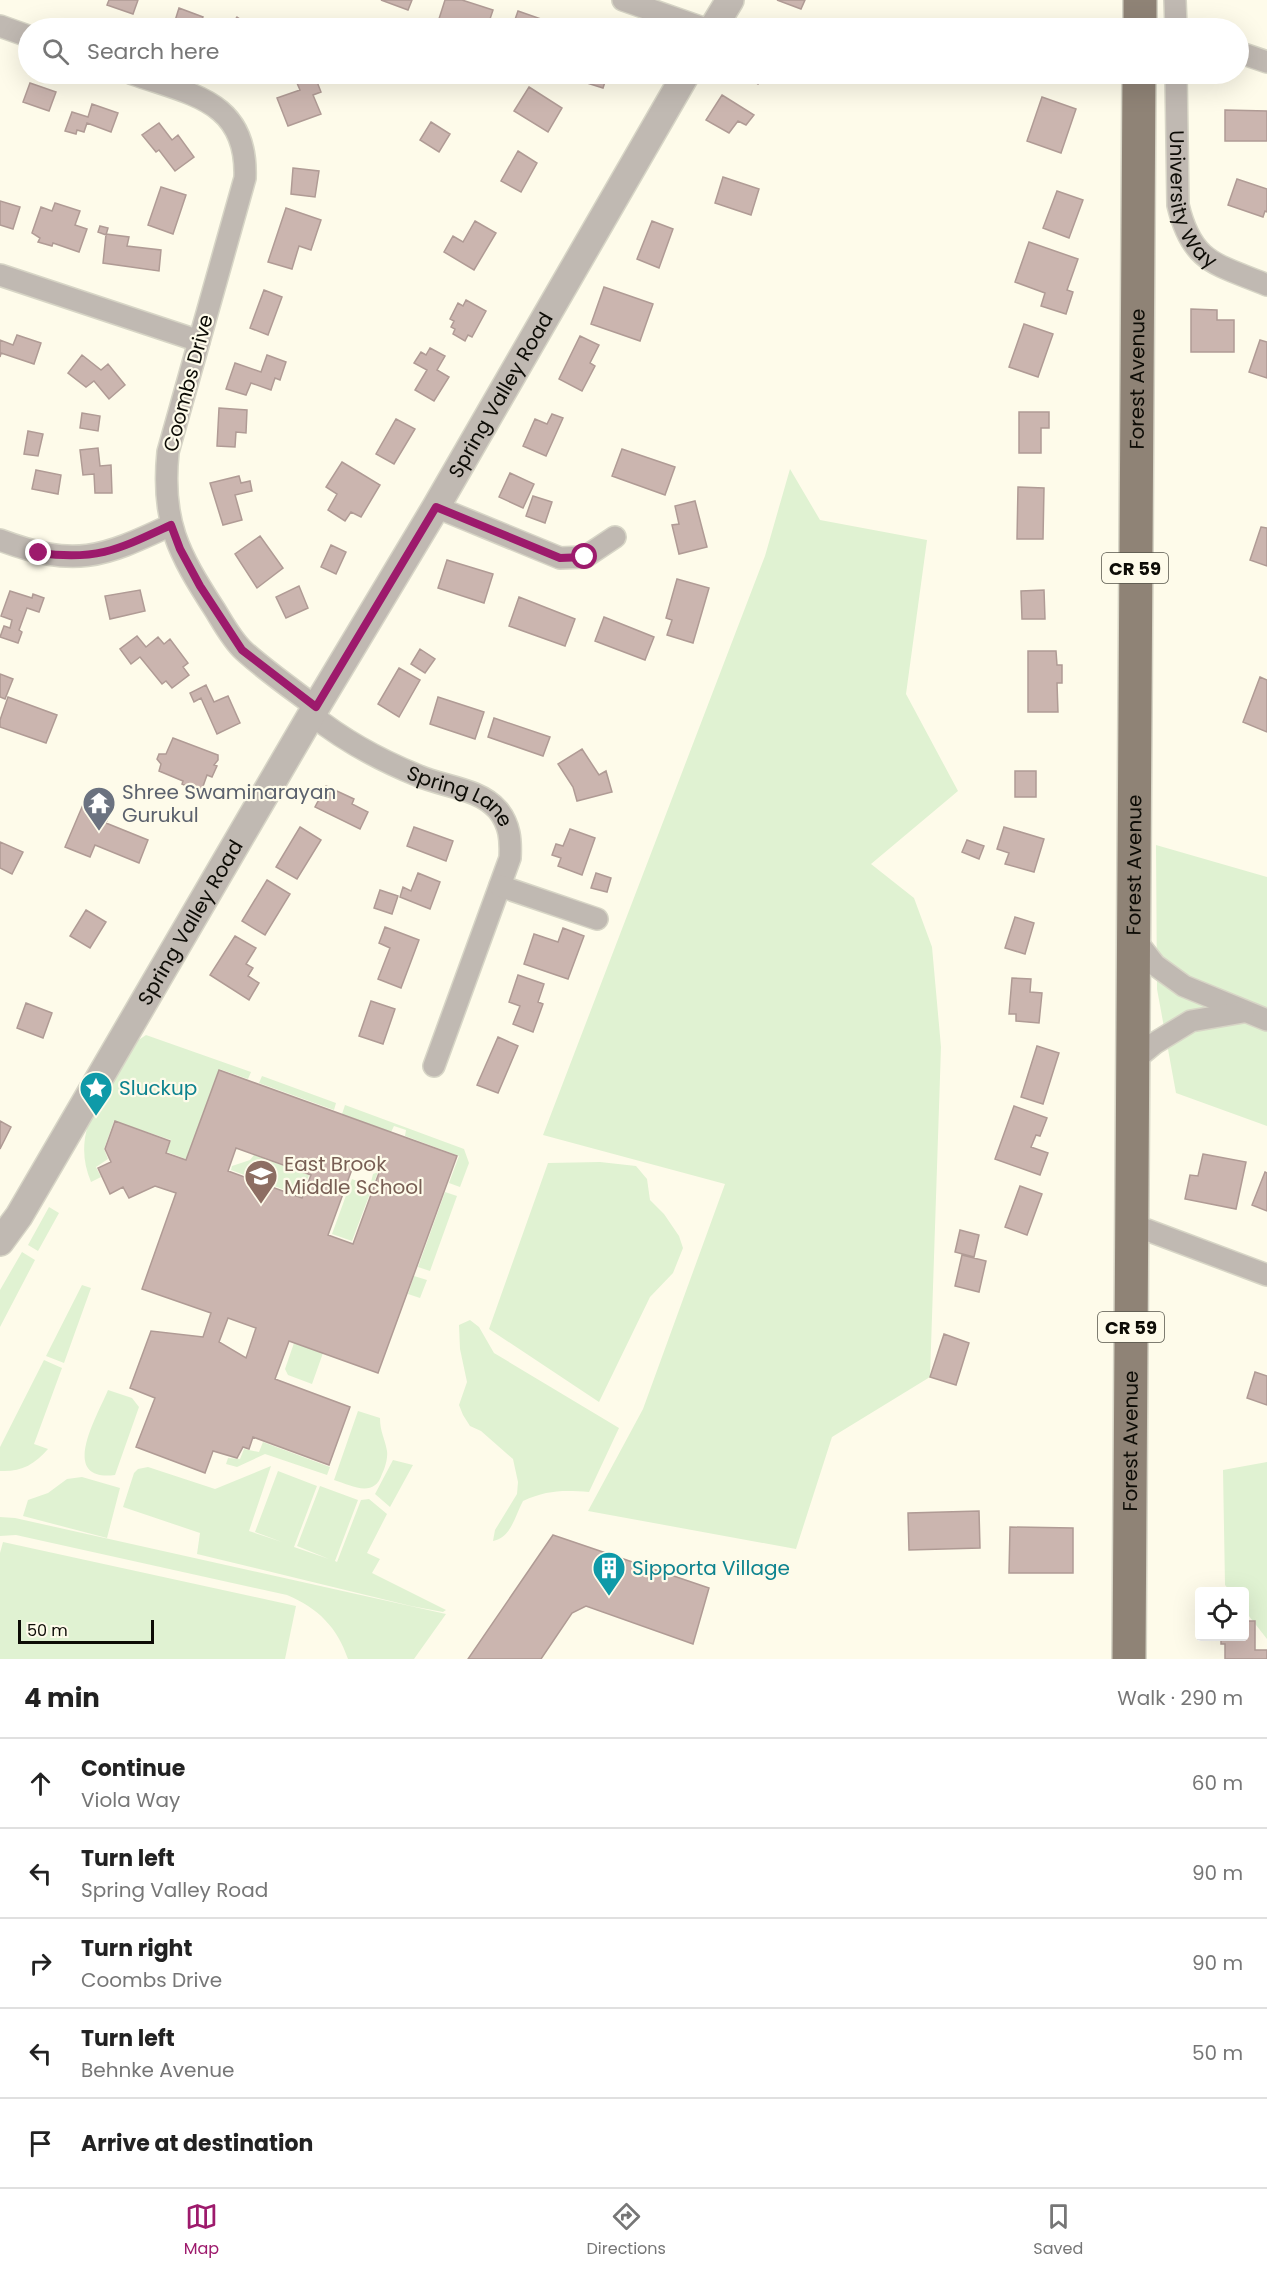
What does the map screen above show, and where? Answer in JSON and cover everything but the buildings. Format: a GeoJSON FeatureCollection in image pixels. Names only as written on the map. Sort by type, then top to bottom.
{"type":"FeatureCollection","features":[{"type":"Feature","properties":{"kind":"main road"},"geometry":{"type":"LineString","coordinates":[[1140,0],[1140,18]]}},
{"type":"Feature","properties":{"kind":"main road","name":"Forest Avenue"},"geometry":{"type":"LineString","coordinates":[[1129,1659],[1139,84]]}},
{"type":"Feature","properties":{"kind":"street"},"geometry":{"type":"LineString","coordinates":[[622,0],[674,18]]}},
{"type":"Feature","properties":{"kind":"street"},"geometry":{"type":"LineString","coordinates":[[719,18],[730,0]]}},
{"type":"Feature","properties":{"kind":"street"},"geometry":{"type":"LineString","coordinates":[[1175,0],[1176,18]]}},
{"type":"Feature","properties":{"kind":"street"},"geometry":{"type":"LineString","coordinates":[[0,26],[18,32]]}},
{"type":"Feature","properties":{"kind":"street"},"geometry":{"type":"LineString","coordinates":[[1249,56],[1267,62]]}},
{"type":"Feature","properties":{"kind":"street","name":"Coombs Drive"},"geometry":{"type":"LineString","coordinates":[[161,84],[204,99],[220,109],[233,123],[242,141],[246,158],[245,178],[168,452],[165,479],[171,525],[180,549],[200,586],[242,650],[314,711]]}},
{"type":"Feature","properties":{"kind":"street","name":"Spring Valley Road"},"geometry":{"type":"LineString","coordinates":[[3,1232],[25,1207],[314,711],[436,507],[680,84]]}},
{"type":"Feature","properties":{"kind":"street","name":"University Way"},"geometry":{"type":"LineString","coordinates":[[1176,84],[1178,205],[1183,225],[1192,243],[1204,257],[1267,285]]}},
{"type":"Feature","properties":{"kind":"street"},"geometry":{"type":"LineString","coordinates":[[0,275],[199,341]]}},
{"type":"Feature","properties":{"kind":"street"},"geometry":{"type":"LineString","coordinates":[[436,507],[560,558],[585,557],[615,537]]}},
{"type":"Feature","properties":{"kind":"street"},"geometry":{"type":"LineString","coordinates":[[0,540],[39,553],[68,557],[93,556],[121,548],[171,525]]}},
{"type":"Feature","properties":{"kind":"street","name":"Spring Lane"},"geometry":{"type":"LineString","coordinates":[[314,711],[331,730],[364,749],[419,776],[474,794],[488,801],[498,810],[507,824],[511,840],[510,858],[434,1066]]}},
{"type":"Feature","properties":{"kind":"street"},"geometry":{"type":"LineString","coordinates":[[500,886],[597,919]]}},
{"type":"Feature","properties":{"kind":"street"},"geometry":{"type":"LineString","coordinates":[[1133,937],[1155,965],[1184,986],[1267,1020]]}},
{"type":"Feature","properties":{"kind":"street"},"geometry":{"type":"LineString","coordinates":[[1132,1062],[1155,1043],[1191,1021],[1244,1012]]}},
{"type":"Feature","properties":{"kind":"street"},"geometry":{"type":"LineString","coordinates":[[1131,1224],[1267,1275]]}},
{"type":"Feature","properties":{"kind":"green space"},"geometry":{"type":"Polygon","coordinates":[[[790,469],[820,520],[927,540],[906,694],[958,791],[871,864],[914,898],[932,947],[941,1047],[930,1377],[832,1437],[796,1549],[588,1511],[643,1409],[725,1184],[543,1135],[765,556],[790,469]]]}},
{"type":"Feature","properties":{"kind":"green space"},"geometry":{"type":"Polygon","coordinates":[[[1156,845],[1267,877],[1267,1126],[1176,1093],[1157,989],[1156,845]]]}},
{"type":"Feature","properties":{"kind":"green space"},"geometry":{"type":"Polygon","coordinates":[[[146,1035],[251,1072],[248,1079],[219,1069],[186,1159],[167,1152],[171,1140],[114,1121],[104,1149],[108,1159],[96,1167],[101,1177],[91,1182],[84,1154],[88,1125],[137,1041],[146,1035]]]}},
{"type":"Feature","properties":{"kind":"green space"},"geometry":{"type":"Polygon","coordinates":[[[262,1076],[336,1103],[334,1110],[259,1083],[262,1076]]]}},
{"type":"Feature","properties":{"kind":"green space"},"geometry":{"type":"Polygon","coordinates":[[[345,1105],[464,1149],[469,1163],[460,1187],[449,1183],[459,1156],[405,1136],[406,1130],[394,1126],[391,1132],[342,1114],[345,1105]]]}},
{"type":"Feature","properties":{"kind":"green space"},"geometry":{"type":"Polygon","coordinates":[[[254,1155],[309,1175],[301,1196],[231,1170],[232,1166],[250,1160],[254,1155]]]}},
{"type":"Feature","properties":{"kind":"green space"},"geometry":{"type":"Polygon","coordinates":[[[600,1162],[636,1166],[647,1179],[650,1200],[664,1214],[679,1236],[683,1248],[673,1273],[650,1297],[599,1402],[489,1329],[548,1163],[600,1162]]]}},
{"type":"Feature","properties":{"kind":"green space"},"geometry":{"type":"Polygon","coordinates":[[[378,1172],[352,1241],[332,1234],[352,1179],[370,1186],[373,1174],[378,1172]]]}},
{"type":"Feature","properties":{"kind":"green space"},"geometry":{"type":"Polygon","coordinates":[[[445,1192],[457,1196],[430,1271],[418,1267],[445,1192]]]}},
{"type":"Feature","properties":{"kind":"green space"},"geometry":{"type":"Polygon","coordinates":[[[49,1207],[59,1213],[38,1251],[28,1245],[49,1207]]]}},
{"type":"Feature","properties":{"kind":"green space"},"geometry":{"type":"Polygon","coordinates":[[[22,1252],[35,1260],[0,1327],[0,1290],[22,1252]]]}},
{"type":"Feature","properties":{"kind":"green space"},"geometry":{"type":"Polygon","coordinates":[[[414,1276],[427,1280],[420,1298],[408,1294],[414,1276]]]}},
{"type":"Feature","properties":{"kind":"green space"},"geometry":{"type":"Polygon","coordinates":[[[82,1285],[91,1288],[64,1363],[46,1356],[82,1285]]]}},
{"type":"Feature","properties":{"kind":"green space"},"geometry":{"type":"Polygon","coordinates":[[[470,1320],[479,1327],[494,1353],[619,1428],[589,1492],[555,1492],[523,1501],[509,1530],[505,1535],[493,1541],[495,1530],[517,1494],[518,1482],[513,1459],[481,1431],[470,1426],[459,1405],[467,1382],[460,1349],[459,1325],[470,1320]]]}},
{"type":"Feature","properties":{"kind":"green space"},"geometry":{"type":"Polygon","coordinates":[[[294,1343],[323,1353],[312,1384],[288,1375],[285,1369],[294,1343]]]}},
{"type":"Feature","properties":{"kind":"green space"},"geometry":{"type":"Polygon","coordinates":[[[44,1360],[62,1368],[34,1444],[48,1449],[27,1466],[0,1471],[0,1447],[44,1360]]]}},
{"type":"Feature","properties":{"kind":"green space"},"geometry":{"type":"Polygon","coordinates":[[[108,1390],[132,1398],[139,1407],[115,1475],[98,1474],[88,1468],[85,1458],[91,1430],[108,1390]]]}},
{"type":"Feature","properties":{"kind":"green space"},"geometry":{"type":"Polygon","coordinates":[[[358,1411],[380,1418],[387,1451],[385,1466],[378,1482],[368,1488],[355,1487],[334,1480],[358,1411]]]}},
{"type":"Feature","properties":{"kind":"green space"},"geometry":{"type":"Polygon","coordinates":[[[263,1442],[330,1467],[327,1475],[265,1454],[237,1467],[226,1464],[228,1458],[240,1459],[244,1449],[259,1452],[263,1442]]]}},
{"type":"Feature","properties":{"kind":"green space"},"geometry":{"type":"Polygon","coordinates":[[[393,1460],[413,1465],[390,1507],[375,1494],[393,1460]]]}},
{"type":"Feature","properties":{"kind":"green space"},"geometry":{"type":"Polygon","coordinates":[[[1267,1462],[1267,1639],[1249,1616],[1249,1587],[1227,1587],[1225,1585],[1223,1470],[1267,1462]]]}},
{"type":"Feature","properties":{"kind":"green space"},"geometry":{"type":"Polygon","coordinates":[[[271,1466],[249,1531],[282,1542],[255,1532],[278,1471],[317,1486],[294,1547],[329,1559],[297,1546],[320,1486],[358,1500],[335,1561],[337,1562],[361,1500],[369,1499],[387,1514],[367,1553],[380,1559],[372,1573],[446,1610],[443,1612],[411,1606],[197,1554],[200,1533],[123,1507],[134,1473],[138,1469],[148,1467],[215,1489],[271,1466]]]}},
{"type":"Feature","properties":{"kind":"green space"},"geometry":{"type":"Polygon","coordinates":[[[82,1477],[120,1488],[107,1538],[23,1516],[28,1500],[48,1493],[67,1479],[82,1477]]]}},
{"type":"Feature","properties":{"kind":"green space"},"geometry":{"type":"Polygon","coordinates":[[[0,1517],[15,1518],[446,1614],[414,1659],[348,1659],[338,1637],[325,1620],[308,1606],[287,1595],[16,1535],[0,1536],[0,1517]]]}},
{"type":"Feature","properties":{"kind":"green space"},"geometry":{"type":"Polygon","coordinates":[[[3,1542],[296,1606],[285,1659],[0,1659],[0,1553],[3,1542]]]}},
{"type":"Feature","properties":{"kind":"place","name":"Shree Swaminarayan Gurukul"},"geometry":{"type":"Point","coordinates":[99,832]}},
{"type":"Feature","properties":{"kind":"place","name":"Sluckup"},"geometry":{"type":"Point","coordinates":[96,1117]}},
{"type":"Feature","properties":{"kind":"place","name":"East Brook Middle School"},"geometry":{"type":"Point","coordinates":[261,1205]}},
{"type":"Feature","properties":{"kind":"place","name":"Sipporta Village"},"geometry":{"type":"Point","coordinates":[609,1597]}},
{"type":"Feature","properties":{"kind":"route"},"geometry":{"type":"LineString","coordinates":[[39,553],[68,557],[93,556],[121,548],[171,525],[180,549],[200,586],[242,650],[316,707],[436,507],[560,558],[585,557]]}}]}
